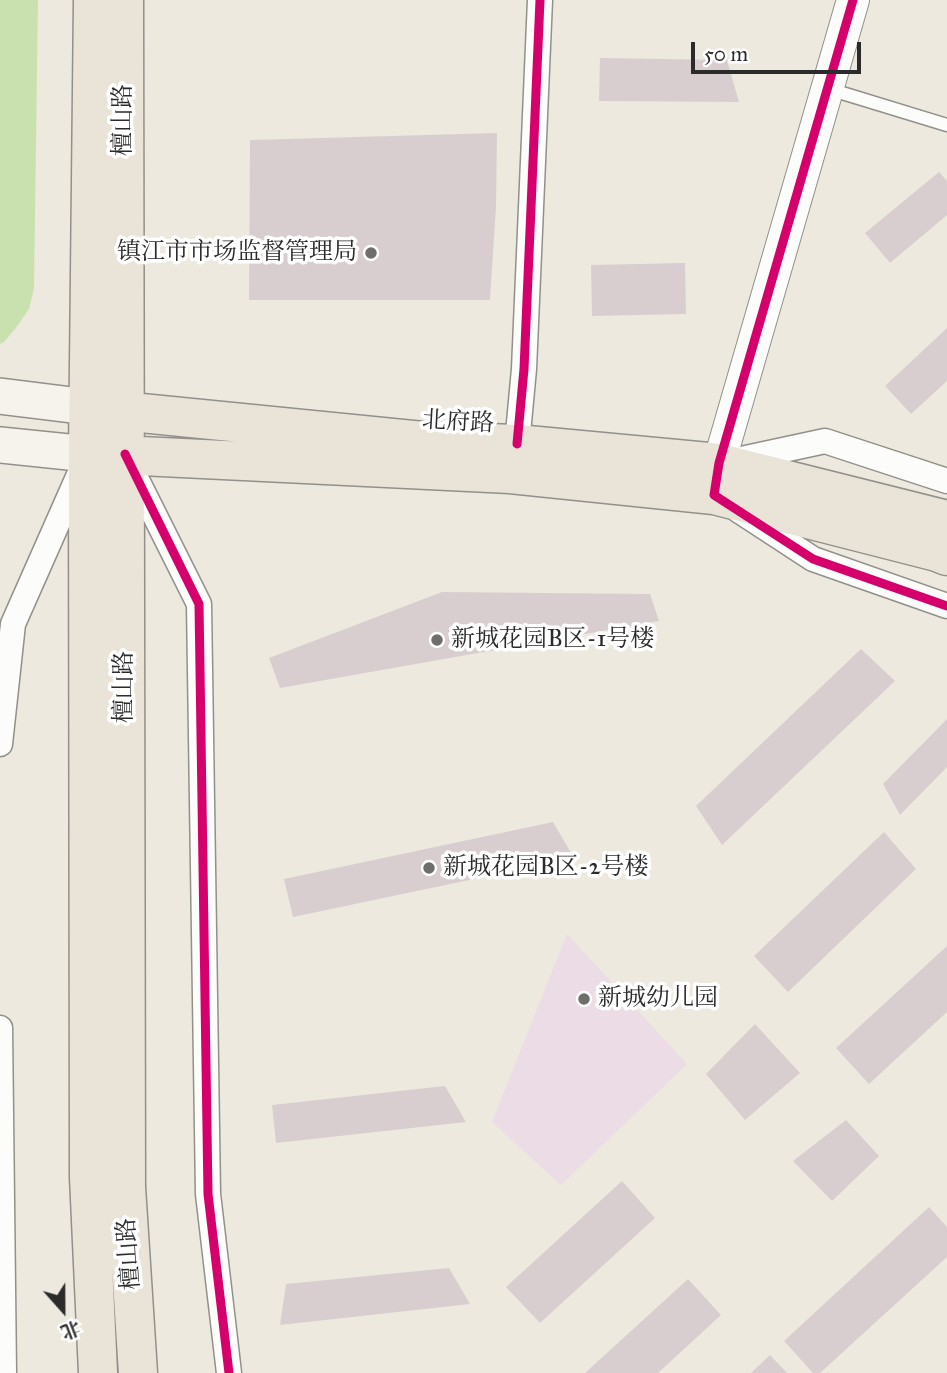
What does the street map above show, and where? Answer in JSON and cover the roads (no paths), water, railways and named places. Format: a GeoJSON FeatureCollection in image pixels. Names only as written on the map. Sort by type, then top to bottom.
{"type":"FeatureCollection","features":[{"type":"Feature","properties":{"kind":"main road","name":"檀山路"},"geometry":{"type":"LineString","coordinates":[[93,0],[106,410],[89,1177],[98,1373]]}},
{"type":"Feature","properties":{"kind":"main road","name":"檀山路"},"geometry":{"type":"LineString","coordinates":[[106,410],[124,0]]}},
{"type":"Feature","properties":{"kind":"main road","name":"北府路"},"geometry":{"type":"LineString","coordinates":[[0,396],[106,410],[423,441],[517,444],[947,520]]}},
{"type":"Feature","properties":{"kind":"main road","name":"北府路"},"geometry":{"type":"LineString","coordinates":[[0,446],[106,454],[510,474],[717,479],[947,556]]}},
{"type":"Feature","properties":{"kind":"main road","name":"檀山路"},"geometry":{"type":"LineString","coordinates":[[106,454],[126,1187],[138,1373]]}},
{"type":"Feature","properties":{"kind":"street"},"geometry":{"type":"LineString","coordinates":[[517,444],[524,369],[540,0]]}},
{"type":"Feature","properties":{"kind":"street"},"geometry":{"type":"LineString","coordinates":[[717,479],[853,0]]}},
{"type":"Feature","properties":{"kind":"street"},"geometry":{"type":"LineString","coordinates":[[717,479],[825,441],[947,481]]}},
{"type":"Feature","properties":{"kind":"street"},"geometry":{"type":"LineString","coordinates":[[0,744],[13,624],[106,454],[199,604],[208,1194],[229,1373]]}},
{"type":"Feature","properties":{"kind":"street"},"geometry":{"type":"LineString","coordinates":[[717,479],[813,559],[947,606]]}},
{"type":"Feature","properties":{"kind":"street"},"geometry":{"type":"LineString","coordinates":[[0,1028],[4,1373]]}},
{"type":"Feature","properties":{"kind":"lane"},"geometry":{"type":"LineString","coordinates":[[828,89],[947,125]]}},
{"type":"Feature","properties":{"kind":"place","name":"镇江市市场监督管理局"},"geometry":{"type":"Point","coordinates":[371,253]}},
{"type":"Feature","properties":{"kind":"place","name":"新城花园B区-1号楼"},"geometry":{"type":"Point","coordinates":[437,640]}},
{"type":"Feature","properties":{"kind":"place","name":"新城花园B区-2号楼"},"geometry":{"type":"Point","coordinates":[429,868]}},
{"type":"Feature","properties":{"kind":"place","name":"新城幼儿园"},"geometry":{"type":"Point","coordinates":[584,999]}}]}
